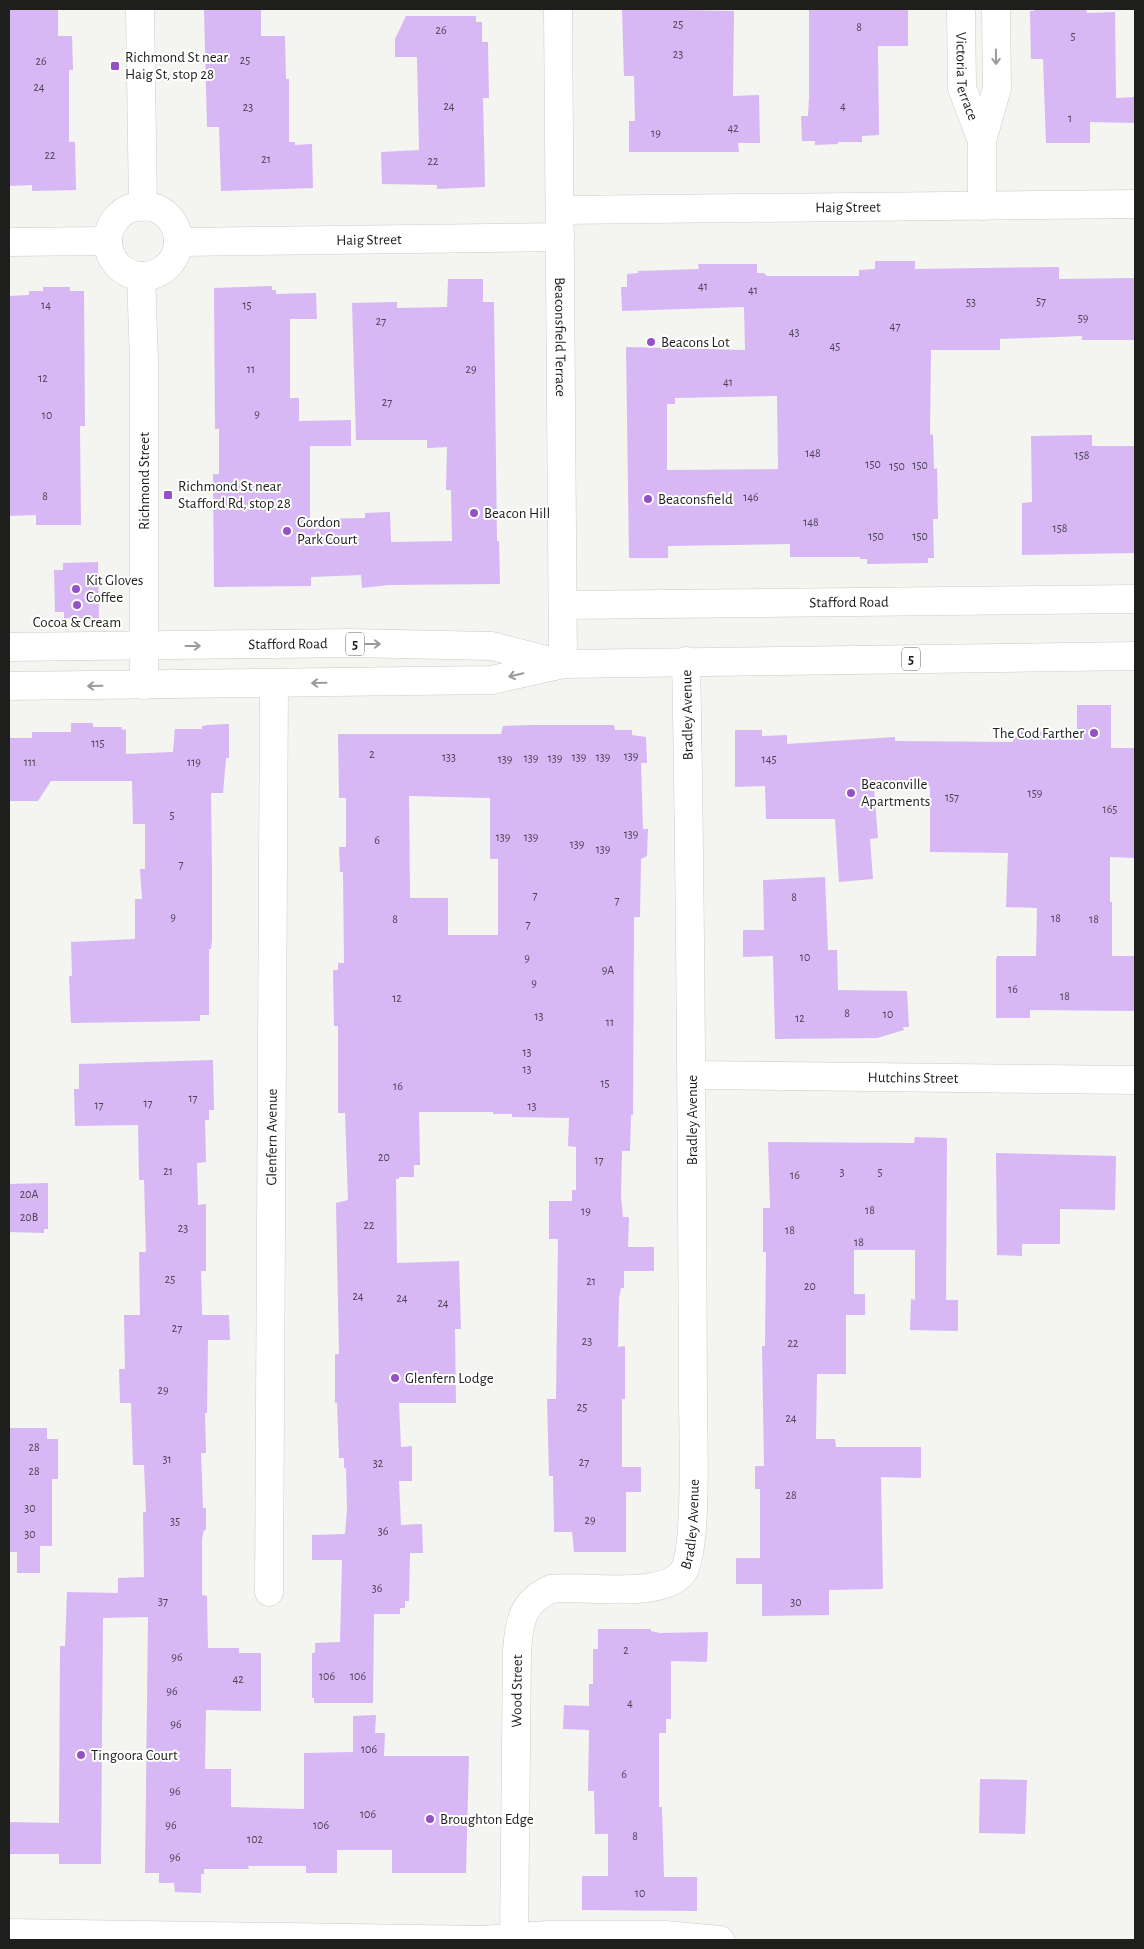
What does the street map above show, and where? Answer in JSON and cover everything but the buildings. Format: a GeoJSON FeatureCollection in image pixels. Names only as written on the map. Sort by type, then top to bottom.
{"type":"FeatureCollection","features":[{"type":"Feature","properties":{"kind":"main road"},"geometry":{"type":"LineString","coordinates":[[140,9],[143,207]]}},
{"type":"Feature","properties":{"kind":"main road","name":"Beaconsfield Terrace"},"geometry":{"type":"LineString","coordinates":[[558,9],[563,664]]}},
{"type":"Feature","properties":{"kind":"main road","name":"Victoria Terrace"},"geometry":{"type":"LineString","coordinates":[[961,9],[962,88],[982,141]]}},
{"type":"Feature","properties":{"kind":"main road","name":"Victoria Terrace"},"geometry":{"type":"LineString","coordinates":[[982,206],[982,141],[997,88],[996,9]]}},
{"type":"Feature","properties":{"kind":"main road","name":"Haig Street"},"geometry":{"type":"LineString","coordinates":[[560,210],[1135,204]]}},
{"type":"Feature","properties":{"kind":"main road"},"geometry":{"type":"LineString","coordinates":[[143,207],[154,208],[171,221],[178,242],[171,262],[152,275],[141,276],[121,269],[114,262],[108,242],[109,231],[122,213],[143,207]]}},
{"type":"Feature","properties":{"kind":"main road","name":"Haig Street"},"geometry":{"type":"LineString","coordinates":[[178,242],[560,237]]}},
{"type":"Feature","properties":{"kind":"main road"},"geometry":{"type":"LineString","coordinates":[[9,242],[108,242]]}},
{"type":"Feature","properties":{"kind":"main road","name":"Richmond Street"},"geometry":{"type":"LineString","coordinates":[[141,276],[144,371],[144,685]]}},
{"type":"Feature","properties":{"kind":"main road","name":"Stafford Road"},"geometry":{"type":"LineString","coordinates":[[563,605],[1135,599]]}},
{"type":"Feature","properties":{"kind":"main road","name":"Stafford Road"},"geometry":{"type":"LineString","coordinates":[[9,647],[368,644],[492,646],[563,664]]}},
{"type":"Feature","properties":{"kind":"main road","name":"Stafford Road"},"geometry":{"type":"LineString","coordinates":[[9,686],[492,680],[563,664],[1135,656]]}},
{"type":"Feature","properties":{"kind":"main road","name":"Bradley Avenue"},"geometry":{"type":"LineString","coordinates":[[680,1575],[690,1553],[692,1523],[692,1075],[686,661]]}},
{"type":"Feature","properties":{"kind":"main road","name":"Glenfern Avenue"},"geometry":{"type":"LineString","coordinates":[[269,1592],[274,684]]}},
{"type":"Feature","properties":{"kind":"main road","name":"Hutchins Street"},"geometry":{"type":"LineString","coordinates":[[692,1075],[1135,1080]]}},
{"type":"Feature","properties":{"kind":"main road","name":"Wood Street"},"geometry":{"type":"LineString","coordinates":[[514,1939],[516,1651],[525,1610],[529,1603],[539,1594],[551,1589],[647,1588],[665,1584],[680,1575]]}},
{"type":"Feature","properties":{"kind":"main road"},"geometry":{"type":"LineString","coordinates":[[9,1933],[167,1938],[483,1940],[547,1935],[665,1936],[720,1940]]}},
{"type":"Feature","properties":{"kind":"place","name":"Richmond St near Haig St, stop 28"},"geometry":{"type":"Point","coordinates":[115,66]}},
{"type":"Feature","properties":{"kind":"place","name":"Beacons Lot"},"geometry":{"type":"Point","coordinates":[651,342]}},
{"type":"Feature","properties":{"kind":"place","name":"Richmond St near Stafford Rd, stop 28"},"geometry":{"type":"Point","coordinates":[168,495]}},
{"type":"Feature","properties":{"kind":"place","name":"Beaconsfield"},"geometry":{"type":"Point","coordinates":[648,499]}},
{"type":"Feature","properties":{"kind":"place","name":"Beacon Hill"},"geometry":{"type":"Point","coordinates":[474,513]}},
{"type":"Feature","properties":{"kind":"place","name":"Gordon Park Court"},"geometry":{"type":"Point","coordinates":[287,531]}},
{"type":"Feature","properties":{"kind":"place","name":"Kit Gloves Coffee"},"geometry":{"type":"Point","coordinates":[76,589]}},
{"type":"Feature","properties":{"kind":"place","name":"Cocoa & Cream"},"geometry":{"type":"Point","coordinates":[77,605]}},
{"type":"Feature","properties":{"kind":"place","name":"The Cod Farther"},"geometry":{"type":"Point","coordinates":[1094,733]}},
{"type":"Feature","properties":{"kind":"place","name":"Beaconville Apartments"},"geometry":{"type":"Point","coordinates":[851,793]}},
{"type":"Feature","properties":{"kind":"place","name":"Glenfern Lodge"},"geometry":{"type":"Point","coordinates":[395,1378]}},
{"type":"Feature","properties":{"kind":"place","name":"Tingoora Court"},"geometry":{"type":"Point","coordinates":[81,1755]}},
{"type":"Feature","properties":{"kind":"place","name":"Broughton Edge"},"geometry":{"type":"Point","coordinates":[430,1819]}}]}
